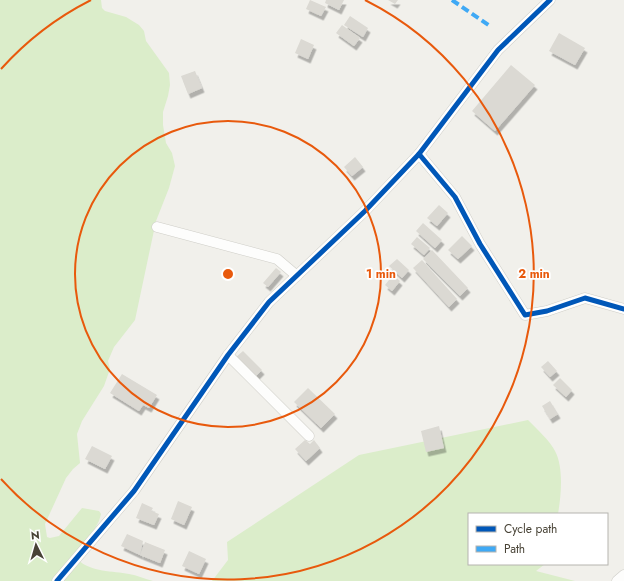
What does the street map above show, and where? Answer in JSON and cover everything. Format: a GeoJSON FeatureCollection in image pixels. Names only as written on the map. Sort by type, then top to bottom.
{"type":"FeatureCollection","features":[{"type":"Feature","properties":{"kind":"street"},"geometry":{"type":"LineString","coordinates":[[57,581],[134,490],[228,355],[269,302],[365,211],[419,154],[498,50],[550,0]]}},
{"type":"Feature","properties":{"kind":"street"},"geometry":{"type":"LineString","coordinates":[[419,154],[455,197],[480,244],[525,315],[547,311],[585,298],[624,309]]}},
{"type":"Feature","properties":{"kind":"street"},"geometry":{"type":"LineString","coordinates":[[157,227],[276,259],[297,276]]}},
{"type":"Feature","properties":{"kind":"street"},"geometry":{"type":"LineString","coordinates":[[228,355],[308,436]]}},
{"type":"Feature","properties":{"kind":"street"},"geometry":{"type":"LineString","coordinates":[[617,581],[624,574]]}},
{"type":"Feature","properties":{"kind":"green space"},"geometry":{"type":"Polygon","coordinates":[[[0,0],[101,0],[102,8],[105,11],[126,17],[139,25],[144,31],[146,41],[169,73],[170,85],[163,112],[163,125],[166,143],[172,153],[175,166],[169,188],[156,221],[135,320],[114,347],[108,361],[110,369],[104,386],[82,421],[77,434],[80,463],[66,478],[45,524],[47,537],[50,538],[59,536],[82,508],[99,511],[101,514],[99,521],[78,560],[89,567],[96,569],[132,575],[153,581],[0,581],[0,0]]]}},
{"type":"Feature","properties":{"kind":"green space"},"geometry":{"type":"Polygon","coordinates":[[[528,420],[550,443],[558,458],[561,474],[558,513],[468,513],[468,565],[544,565],[536,571],[575,581],[212,581],[228,560],[227,542],[359,455],[528,420]]]}},
{"type":"Feature","properties":{"kind":"building"},"geometry":{"type":"Polygon","coordinates":[[[310,0],[326,7],[321,16],[306,9],[310,0]]]}},
{"type":"Feature","properties":{"kind":"building"},"geometry":{"type":"Polygon","coordinates":[[[326,0],[344,0],[339,10],[325,3],[326,0]]]}},
{"type":"Feature","properties":{"kind":"building"},"geometry":{"type":"Polygon","coordinates":[[[388,0],[398,0],[395,4],[388,0]]]}},
{"type":"Feature","properties":{"kind":"building"},"geometry":{"type":"Polygon","coordinates":[[[350,16],[368,28],[363,37],[344,25],[350,16]]]}},
{"type":"Feature","properties":{"kind":"building"},"geometry":{"type":"Polygon","coordinates":[[[342,25],[360,38],[354,46],[336,33],[342,25]]]}},
{"type":"Feature","properties":{"kind":"building"},"geometry":{"type":"Polygon","coordinates":[[[559,33],[585,48],[575,65],[549,51],[559,33]]]}},
{"type":"Feature","properties":{"kind":"building"},"geometry":{"type":"Polygon","coordinates":[[[301,39],[314,45],[308,59],[295,53],[301,39]]]}},
{"type":"Feature","properties":{"kind":"building"},"geometry":{"type":"Polygon","coordinates":[[[511,65],[535,85],[495,131],[472,111],[511,65]]]}},
{"type":"Feature","properties":{"kind":"building"},"geometry":{"type":"Polygon","coordinates":[[[195,71],[202,88],[188,94],[181,76],[195,71]]]}},
{"type":"Feature","properties":{"kind":"building"},"geometry":{"type":"Polygon","coordinates":[[[355,157],[363,167],[352,176],[344,167],[355,157]]]}},
{"type":"Feature","properties":{"kind":"building"},"geometry":{"type":"Polygon","coordinates":[[[439,205],[448,213],[437,226],[427,218],[439,205]]]}},
{"type":"Feature","properties":{"kind":"building"},"geometry":{"type":"Polygon","coordinates":[[[423,223],[442,240],[435,248],[416,231],[423,223]]]}},
{"type":"Feature","properties":{"kind":"building"},"geometry":{"type":"Polygon","coordinates":[[[462,236],[472,246],[458,259],[448,250],[462,236]]]}},
{"type":"Feature","properties":{"kind":"building"},"geometry":{"type":"Polygon","coordinates":[[[417,237],[430,248],[424,255],[411,244],[417,237]]]}},
{"type":"Feature","properties":{"kind":"building"},"geometry":{"type":"Polygon","coordinates":[[[432,250],[468,288],[460,296],[423,259],[432,250]]]}},
{"type":"Feature","properties":{"kind":"building"},"geometry":{"type":"Polygon","coordinates":[[[397,259],[409,270],[402,278],[389,266],[397,259]]]}},
{"type":"Feature","properties":{"kind":"building"},"geometry":{"type":"Polygon","coordinates":[[[422,260],[457,299],[449,307],[413,268],[422,260]]]}},
{"type":"Feature","properties":{"kind":"building"},"geometry":{"type":"Polygon","coordinates":[[[276,268],[281,272],[268,287],[263,283],[276,268]]]}},
{"type":"Feature","properties":{"kind":"building"},"geometry":{"type":"Polygon","coordinates":[[[393,275],[400,281],[392,291],[385,285],[393,275]]]}},
{"type":"Feature","properties":{"kind":"building"},"geometry":{"type":"Polygon","coordinates":[[[243,351],[262,370],[254,378],[235,358],[243,351]]]}},
{"type":"Feature","properties":{"kind":"building"},"geometry":{"type":"Polygon","coordinates":[[[548,361],[557,371],[550,377],[541,367],[548,361]]]}},
{"type":"Feature","properties":{"kind":"building"},"geometry":{"type":"Polygon","coordinates":[[[122,374],[157,395],[149,408],[143,405],[139,411],[110,393],[122,374]]]}},
{"type":"Feature","properties":{"kind":"building"},"geometry":{"type":"Polygon","coordinates":[[[560,378],[572,390],[566,397],[553,385],[560,378]]]}},
{"type":"Feature","properties":{"kind":"building"},"geometry":{"type":"Polygon","coordinates":[[[308,388],[335,414],[321,428],[294,402],[308,388]]]}},
{"type":"Feature","properties":{"kind":"building"},"geometry":{"type":"Polygon","coordinates":[[[550,401],[558,414],[550,419],[542,406],[550,401]]]}},
{"type":"Feature","properties":{"kind":"building"},"geometry":{"type":"Polygon","coordinates":[[[439,426],[444,448],[426,452],[421,431],[439,426]]]}},
{"type":"Feature","properties":{"kind":"building"},"geometry":{"type":"Polygon","coordinates":[[[305,440],[310,444],[314,440],[320,448],[306,461],[295,449],[305,440]]]}},
{"type":"Feature","properties":{"kind":"building"},"geometry":{"type":"Polygon","coordinates":[[[92,446],[112,456],[105,469],[85,459],[92,446]]]}},
{"type":"Feature","properties":{"kind":"building"},"geometry":{"type":"Polygon","coordinates":[[[178,501],[192,507],[184,525],[171,519],[178,501]]]}},
{"type":"Feature","properties":{"kind":"building"},"geometry":{"type":"Polygon","coordinates":[[[142,503],[153,508],[151,511],[159,514],[154,525],[136,518],[142,503]]]}},
{"type":"Feature","properties":{"kind":"building"},"geometry":{"type":"Polygon","coordinates":[[[127,534],[143,541],[140,555],[121,546],[127,534]]]}},
{"type":"Feature","properties":{"kind":"building"},"geometry":{"type":"Polygon","coordinates":[[[145,542],[165,550],[160,563],[140,555],[145,542]]]}},
{"type":"Feature","properties":{"kind":"building"},"geometry":{"type":"Polygon","coordinates":[[[189,551],[206,559],[199,574],[182,566],[189,551]]]}},
{"type":"Feature","properties":{"kind":"marked path"},"geometry":{"type":"LineString","coordinates":[[452,0],[490,26]]}},
{"type":"Feature","properties":{"kind":"cycle path"},"geometry":{"type":"LineString","coordinates":[[57,581],[134,491],[228,355],[269,302],[365,211],[419,154],[498,50],[550,0]]}},
{"type":"Feature","properties":{"kind":"cycle path"},"geometry":{"type":"LineString","coordinates":[[419,154],[455,197],[480,244],[525,315],[547,311],[585,298],[624,309]]}}]}
